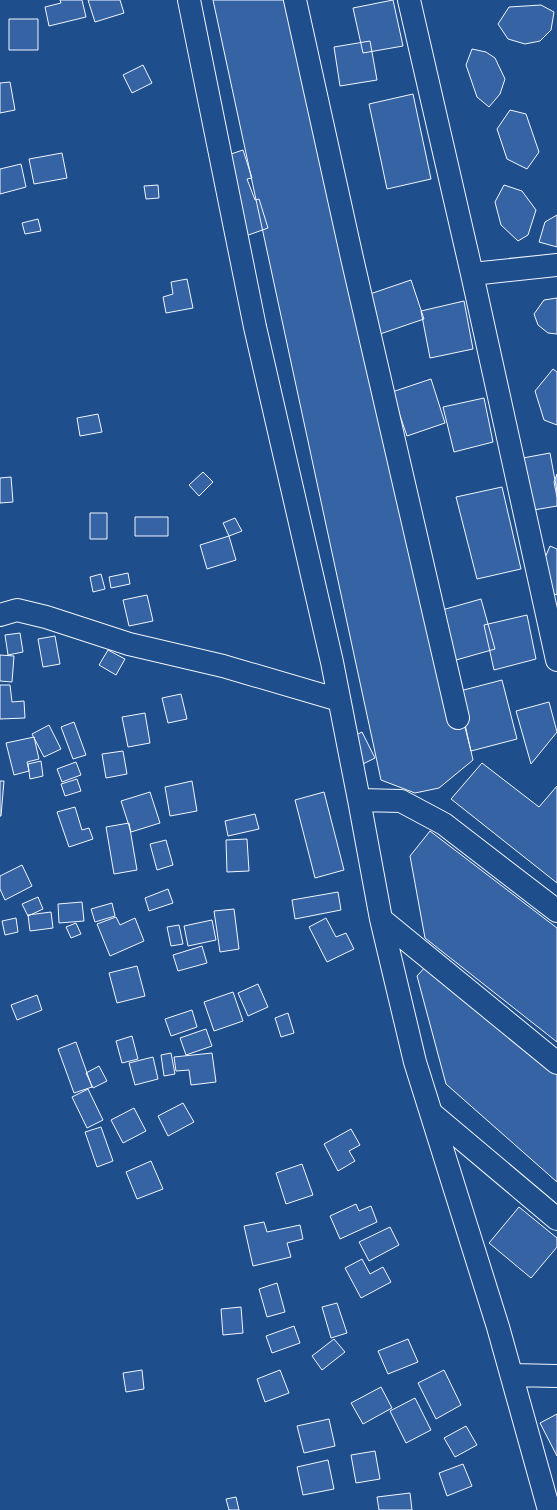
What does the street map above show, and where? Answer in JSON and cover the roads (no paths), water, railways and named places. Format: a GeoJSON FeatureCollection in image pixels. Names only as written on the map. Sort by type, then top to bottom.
{"type":"FeatureCollection","features":[{"type":"Feature","properties":{"kind":"street"},"geometry":{"type":"LineString","coordinates":[[189,0],[255,327],[339,700],[381,919],[415,1062],[498,1327],[548,1510]]}},
{"type":"Feature","properties":{"kind":"street"},"geometry":{"type":"LineString","coordinates":[[296,0],[352,258],[458,718]]}},
{"type":"Feature","properties":{"kind":"street"},"geometry":{"type":"LineString","coordinates":[[409,0],[472,274],[557,660]]}},
{"type":"Feature","properties":{"kind":"street"},"geometry":{"type":"LineString","coordinates":[[472,274],[557,265]]}},
{"type":"Feature","properties":{"kind":"street"},"geometry":{"type":"LineString","coordinates":[[0,615],[17,610],[32,613],[129,644],[223,666],[339,700]]}},
{"type":"Feature","properties":{"kind":"street"},"geometry":{"type":"LineString","coordinates":[[359,800],[401,801],[444,824],[557,911]]}},
{"type":"Feature","properties":{"kind":"street"},"geometry":{"type":"LineString","coordinates":[[381,919],[557,1062]]}},
{"type":"Feature","properties":{"kind":"street"},"geometry":{"type":"LineString","coordinates":[[431,1113],[557,1219]]}},
{"type":"Feature","properties":{"kind":"street"},"geometry":{"type":"LineString","coordinates":[[512,1375],[557,1376]]}}]}
